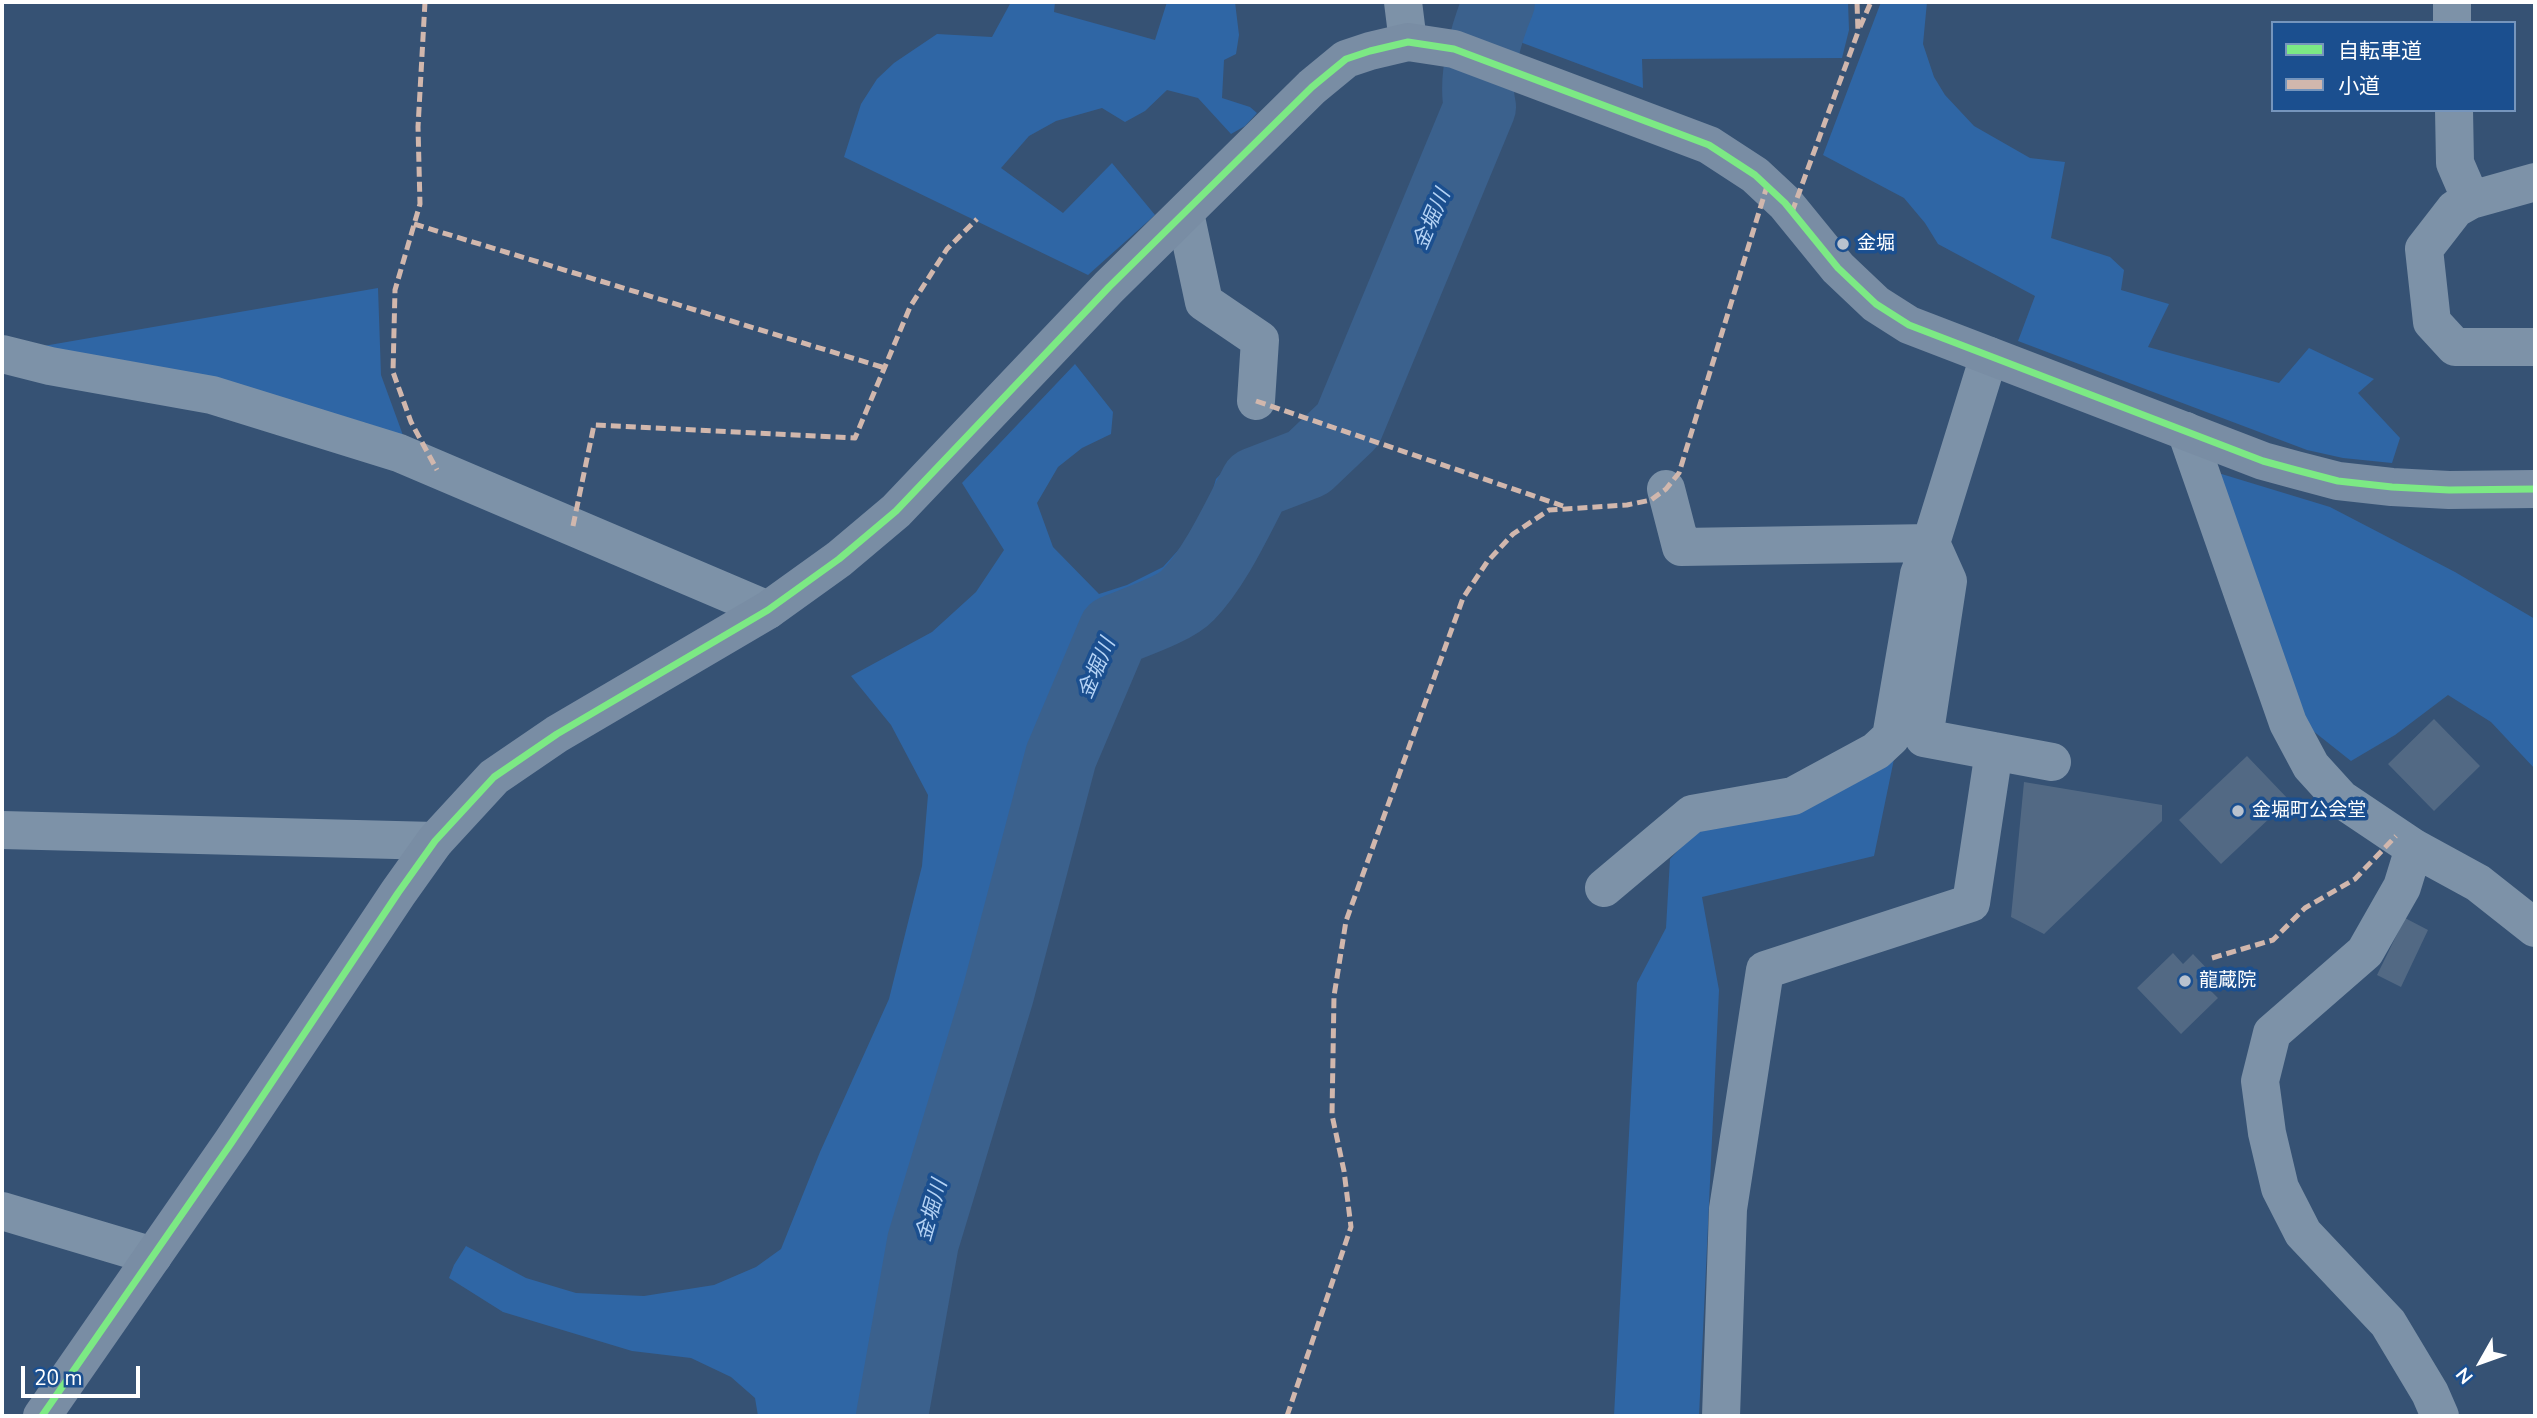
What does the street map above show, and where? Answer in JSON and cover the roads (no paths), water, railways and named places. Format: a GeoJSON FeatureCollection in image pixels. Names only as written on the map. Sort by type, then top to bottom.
{"type":"FeatureCollection","features":[{"type":"Feature","properties":{"kind":"street"},"geometry":{"type":"LineString","coordinates":[[1403,2],[1408,42]]}},
{"type":"Feature","properties":{"kind":"street"},"geometry":{"type":"LineString","coordinates":[[2452,2],[2452,21]]}},
{"type":"Feature","properties":{"kind":"street"},"geometry":{"type":"LineString","coordinates":[[42,1416],[398,893],[435,841],[494,777],[556,734],[768,610],[839,559],[896,511],[1110,286],[1312,87],[1346,60],[1370,51],[1408,42],[1454,49],[1709,145],[1768,186],[1838,268],[1876,304],[1909,325],[2263,461],[2338,481],[2449,490],[2535,489]]}},
{"type":"Feature","properties":{"kind":"street"},"geometry":{"type":"LineString","coordinates":[[2454,112],[2455,163],[2471,200]]}},
{"type":"Feature","properties":{"kind":"street"},"geometry":{"type":"LineString","coordinates":[[2535,181],[2471,200],[2455,209],[2424,249],[2431,322],[2455,347],[2535,347]]}},
{"type":"Feature","properties":{"kind":"street"},"geometry":{"type":"LineString","coordinates":[[1185,213],[1204,302],[1260,340],[1256,401]]}},
{"type":"Feature","properties":{"kind":"street"},"geometry":{"type":"LineString","coordinates":[[2,354],[50,366],[212,395],[399,453],[768,610]]}},
{"type":"Feature","properties":{"kind":"street"},"geometry":{"type":"LineString","coordinates":[[1604,888],[1692,814],[1793,796],[1876,751],[1891,737],[1919,574],[1931,544],[1989,356]]}},
{"type":"Feature","properties":{"kind":"street"},"geometry":{"type":"LineString","coordinates":[[2186,431],[2288,723],[2311,765],[2341,799],[2414,848],[2479,883],[2535,928]]}},
{"type":"Feature","properties":{"kind":"street"},"geometry":{"type":"LineString","coordinates":[[1665,489],[1681,547],[1931,544]]}},
{"type":"Feature","properties":{"kind":"street"},"geometry":{"type":"LineString","coordinates":[[1931,544],[1948,582],[1924,738],[2052,762]]}},
{"type":"Feature","properties":{"kind":"street"},"geometry":{"type":"LineString","coordinates":[[1721,1416],[1728,1209],[1765,970],[1971,903],[1994,751]]}},
{"type":"Feature","properties":{"kind":"street"},"geometry":{"type":"LineString","coordinates":[[2,830],[435,841]]}},
{"type":"Feature","properties":{"kind":"street"},"geometry":{"type":"LineString","coordinates":[[2414,848],[2402,887],[2365,952],[2272,1033],[2260,1081],[2267,1133],[2280,1188],[2303,1233],[2388,1323],[2430,1393],[2440,1416]]}},
{"type":"Feature","properties":{"kind":"street"},"geometry":{"type":"LineString","coordinates":[[2,1211],[153,1256]]}},
{"type":"Feature","properties":{"kind":"waterway","name":"金堀川"},"geometry":{"type":"LineString","coordinates":[[892,1416],[923,1242],[998,994],[1061,756],[1114,631],[1164,610],[1188,595],[1217,557],[1256,483],[1308,463],[1348,425],[1480,107],[1480,68],[1499,2]]}},
{"type":"Feature","properties":{"kind":"place","name":"金堀"},"geometry":{"type":"Point","coordinates":[1843,244]}},
{"type":"Feature","properties":{"kind":"place","name":"金堀町公会堂"},"geometry":{"type":"Point","coordinates":[2238,811]}},
{"type":"Feature","properties":{"kind":"place","name":"龍蔵院"},"geometry":{"type":"Point","coordinates":[2185,981]}}]}
